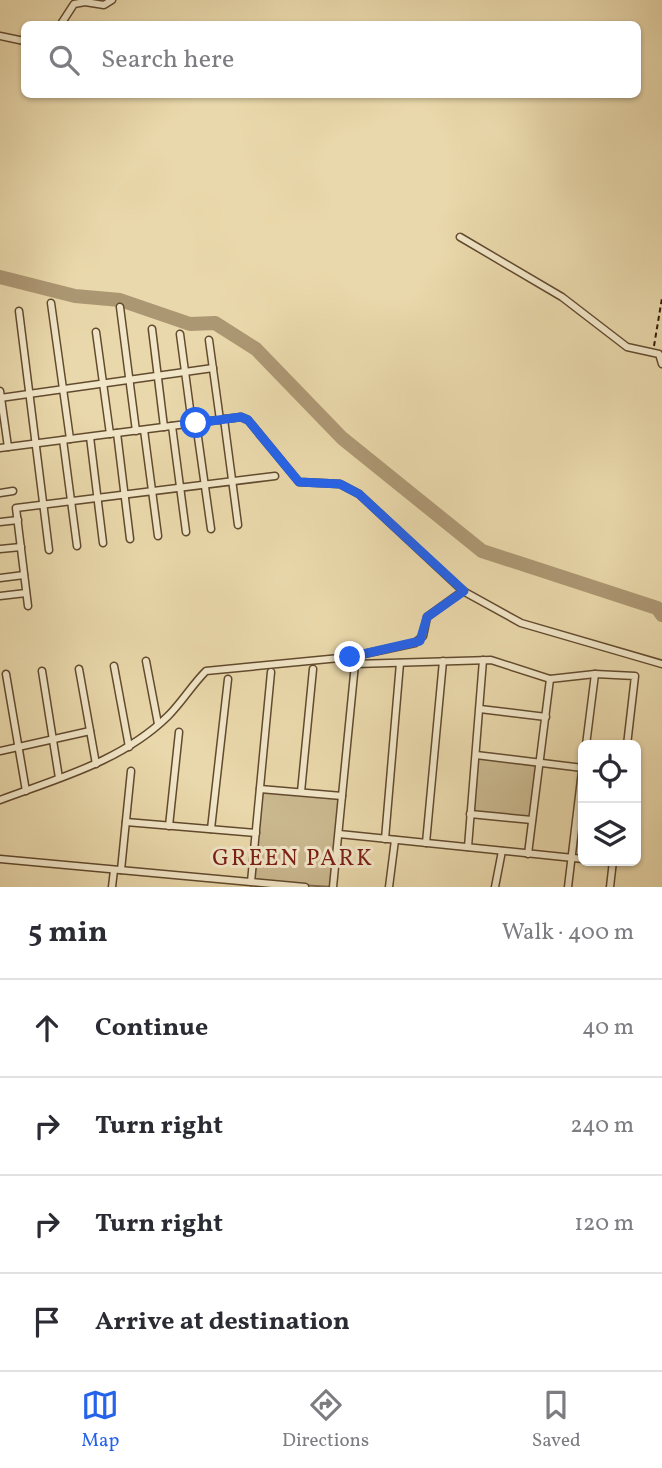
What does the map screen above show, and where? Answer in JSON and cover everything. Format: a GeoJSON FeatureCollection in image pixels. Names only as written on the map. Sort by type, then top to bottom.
{"type":"FeatureCollection","features":[{"type":"Feature","properties":{"kind":"street"},"geometry":{"type":"LineString","coordinates":[[63,21],[74,4],[85,2],[104,5],[112,0]]}},
{"type":"Feature","properties":{"kind":"street"},"geometry":{"type":"LineString","coordinates":[[0,36],[21,40]]}},
{"type":"Feature","properties":{"kind":"street"},"geometry":{"type":"LineString","coordinates":[[460,237],[562,297],[627,347],[659,354],[662,364]]}},
{"type":"Feature","properties":{"kind":"street"},"geometry":{"type":"LineString","coordinates":[[51,303],[77,546]]}},
{"type":"Feature","properties":{"kind":"street"},"geometry":{"type":"LineString","coordinates":[[120,307],[129,378],[152,490],[158,536]]}},
{"type":"Feature","properties":{"kind":"street"},"geometry":{"type":"LineString","coordinates":[[19,311],[49,550]]}},
{"type":"Feature","properties":{"kind":"street"},"geometry":{"type":"LineString","coordinates":[[152,330],[157,374],[186,532]]}},
{"type":"Feature","properties":{"kind":"street"},"geometry":{"type":"LineString","coordinates":[[96,332],[131,539]]}},
{"type":"Feature","properties":{"kind":"street"},"geometry":{"type":"LineString","coordinates":[[180,334],[211,529]]}},
{"type":"Feature","properties":{"kind":"street"},"geometry":{"type":"LineString","coordinates":[[209,340],[238,525]]}},
{"type":"Feature","properties":{"kind":"street"},"geometry":{"type":"LineString","coordinates":[[0,398],[213,368]]}},
{"type":"Feature","properties":{"kind":"street"},"geometry":{"type":"LineString","coordinates":[[0,391],[4,448],[194,423],[248,420],[299,482],[340,484],[359,494],[464,591],[521,622],[662,664]]}},
{"type":"Feature","properties":{"kind":"street"},"geometry":{"type":"LineString","coordinates":[[90,437],[103,543]]}},
{"type":"Feature","properties":{"kind":"street"},"geometry":{"type":"LineString","coordinates":[[28,606],[16,508],[275,476]]}},
{"type":"Feature","properties":{"kind":"street"},"geometry":{"type":"LineString","coordinates":[[0,493],[13,491]]}},
{"type":"Feature","properties":{"kind":"street"},"geometry":{"type":"LineString","coordinates":[[0,522],[18,520]]}},
{"type":"Feature","properties":{"kind":"street"},"geometry":{"type":"LineString","coordinates":[[0,549],[21,547]]}},
{"type":"Feature","properties":{"kind":"street"},"geometry":{"type":"LineString","coordinates":[[0,578],[24,575]]}},
{"type":"Feature","properties":{"kind":"street"},"geometry":{"type":"LineString","coordinates":[[0,800],[96,764],[129,747],[158,724],[206,671],[350,657],[415,643],[423,636],[427,617],[464,591]]}},
{"type":"Feature","properties":{"kind":"street"},"geometry":{"type":"LineString","coordinates":[[0,596],[26,593]]}},
{"type":"Feature","properties":{"kind":"street"},"geometry":{"type":"LineString","coordinates":[[468,847],[483,660]]}},
{"type":"Feature","properties":{"kind":"street"},"geometry":{"type":"LineString","coordinates":[[333,887],[355,664],[483,660],[550,679],[595,674],[635,676],[628,740]]}},
{"type":"Feature","properties":{"kind":"street"},"geometry":{"type":"LineString","coordinates":[[146,661],[158,724]]}},
{"type":"Feature","properties":{"kind":"street"},"geometry":{"type":"LineString","coordinates":[[426,843],[443,661]]}},
{"type":"Feature","properties":{"kind":"street"},"geometry":{"type":"LineString","coordinates":[[385,839],[400,663]]}},
{"type":"Feature","properties":{"kind":"street"},"geometry":{"type":"LineString","coordinates":[[114,666],[129,747]]}},
{"type":"Feature","properties":{"kind":"street"},"geometry":{"type":"LineString","coordinates":[[301,792],[313,669]]}},
{"type":"Feature","properties":{"kind":"street"},"geometry":{"type":"LineString","coordinates":[[79,670],[96,764]]}},
{"type":"Feature","properties":{"kind":"street"},"geometry":{"type":"LineString","coordinates":[[42,671],[60,778]]}},
{"type":"Feature","properties":{"kind":"street"},"geometry":{"type":"LineString","coordinates":[[251,882],[271,672]]}},
{"type":"Feature","properties":{"kind":"street"},"geometry":{"type":"LineString","coordinates":[[6,674],[26,791]]}},
{"type":"Feature","properties":{"kind":"street"},"geometry":{"type":"LineString","coordinates":[[587,740],[595,674]]}},
{"type":"Feature","properties":{"kind":"street"},"geometry":{"type":"LineString","coordinates":[[211,830],[228,679]]}},
{"type":"Feature","properties":{"kind":"street"},"geometry":{"type":"LineString","coordinates":[[528,854],[550,679]]}},
{"type":"Feature","properties":{"kind":"street"},"geometry":{"type":"LineString","coordinates":[[480,709],[546,717]]}},
{"type":"Feature","properties":{"kind":"street"},"geometry":{"type":"LineString","coordinates":[[0,751],[90,731]]}},
{"type":"Feature","properties":{"kind":"street"},"geometry":{"type":"LineString","coordinates":[[169,826],[179,732]]}},
{"type":"Feature","properties":{"kind":"street"},"geometry":{"type":"LineString","coordinates":[[476,755],[578,765]]}},
{"type":"Feature","properties":{"kind":"street"},"geometry":{"type":"LineString","coordinates":[[112,887],[118,870],[126,822],[131,771]]}},
{"type":"Feature","properties":{"kind":"street"},"geometry":{"type":"LineString","coordinates":[[260,789],[342,796]]}},
{"type":"Feature","properties":{"kind":"street"},"geometry":{"type":"LineString","coordinates":[[568,887],[579,803]]}},
{"type":"Feature","properties":{"kind":"street"},"geometry":{"type":"LineString","coordinates":[[470,814],[532,820]]}},
{"type":"Feature","properties":{"kind":"street"},"geometry":{"type":"LineString","coordinates":[[126,822],[256,833]]}},
{"type":"Feature","properties":{"kind":"street"},"geometry":{"type":"LineString","coordinates":[[339,834],[578,859]]}},
{"type":"Feature","properties":{"kind":"street"},"geometry":{"type":"LineString","coordinates":[[389,887],[395,840]]}},
{"type":"Feature","properties":{"kind":"street"},"geometry":{"type":"LineString","coordinates":[[495,887],[502,851]]}},
{"type":"Feature","properties":{"kind":"street"},"geometry":{"type":"LineString","coordinates":[[0,859],[305,887]]}},
{"type":"Feature","properties":{"kind":"street"},"geometry":{"type":"LineString","coordinates":[[610,887],[613,866]]}},
{"type":"Feature","properties":{"kind":"path"},"geometry":{"type":"LineString","coordinates":[[654,351],[654,333],[662,298]]}},
{"type":"Feature","properties":{"kind":"shaded area"},"geometry":{"type":"Polygon","coordinates":[[[476,755],[539,761],[532,820],[470,814],[476,755]]]}},
{"type":"Feature","properties":{"kind":"shaded area"},"geometry":{"type":"Polygon","coordinates":[[[260,789],[342,796],[333,887],[251,882],[260,789]]]}},
{"type":"Feature","properties":{"kind":"waterway"},"geometry":{"type":"LineString","coordinates":[[0,277],[75,296],[120,300],[190,324],[215,323],[256,349],[342,438],[482,551],[657,608],[662,615]]}},
{"type":"Feature","properties":{"kind":"district","name":"GREEN PARK"},"geometry":{"type":"Point","coordinates":[293,857]}},
{"type":"Feature","properties":{"kind":"route"},"geometry":{"type":"LineString","coordinates":[[196,423],[241,417],[248,420],[299,482],[340,484],[359,494],[464,591],[427,617],[420,641],[350,657]]}}]}
